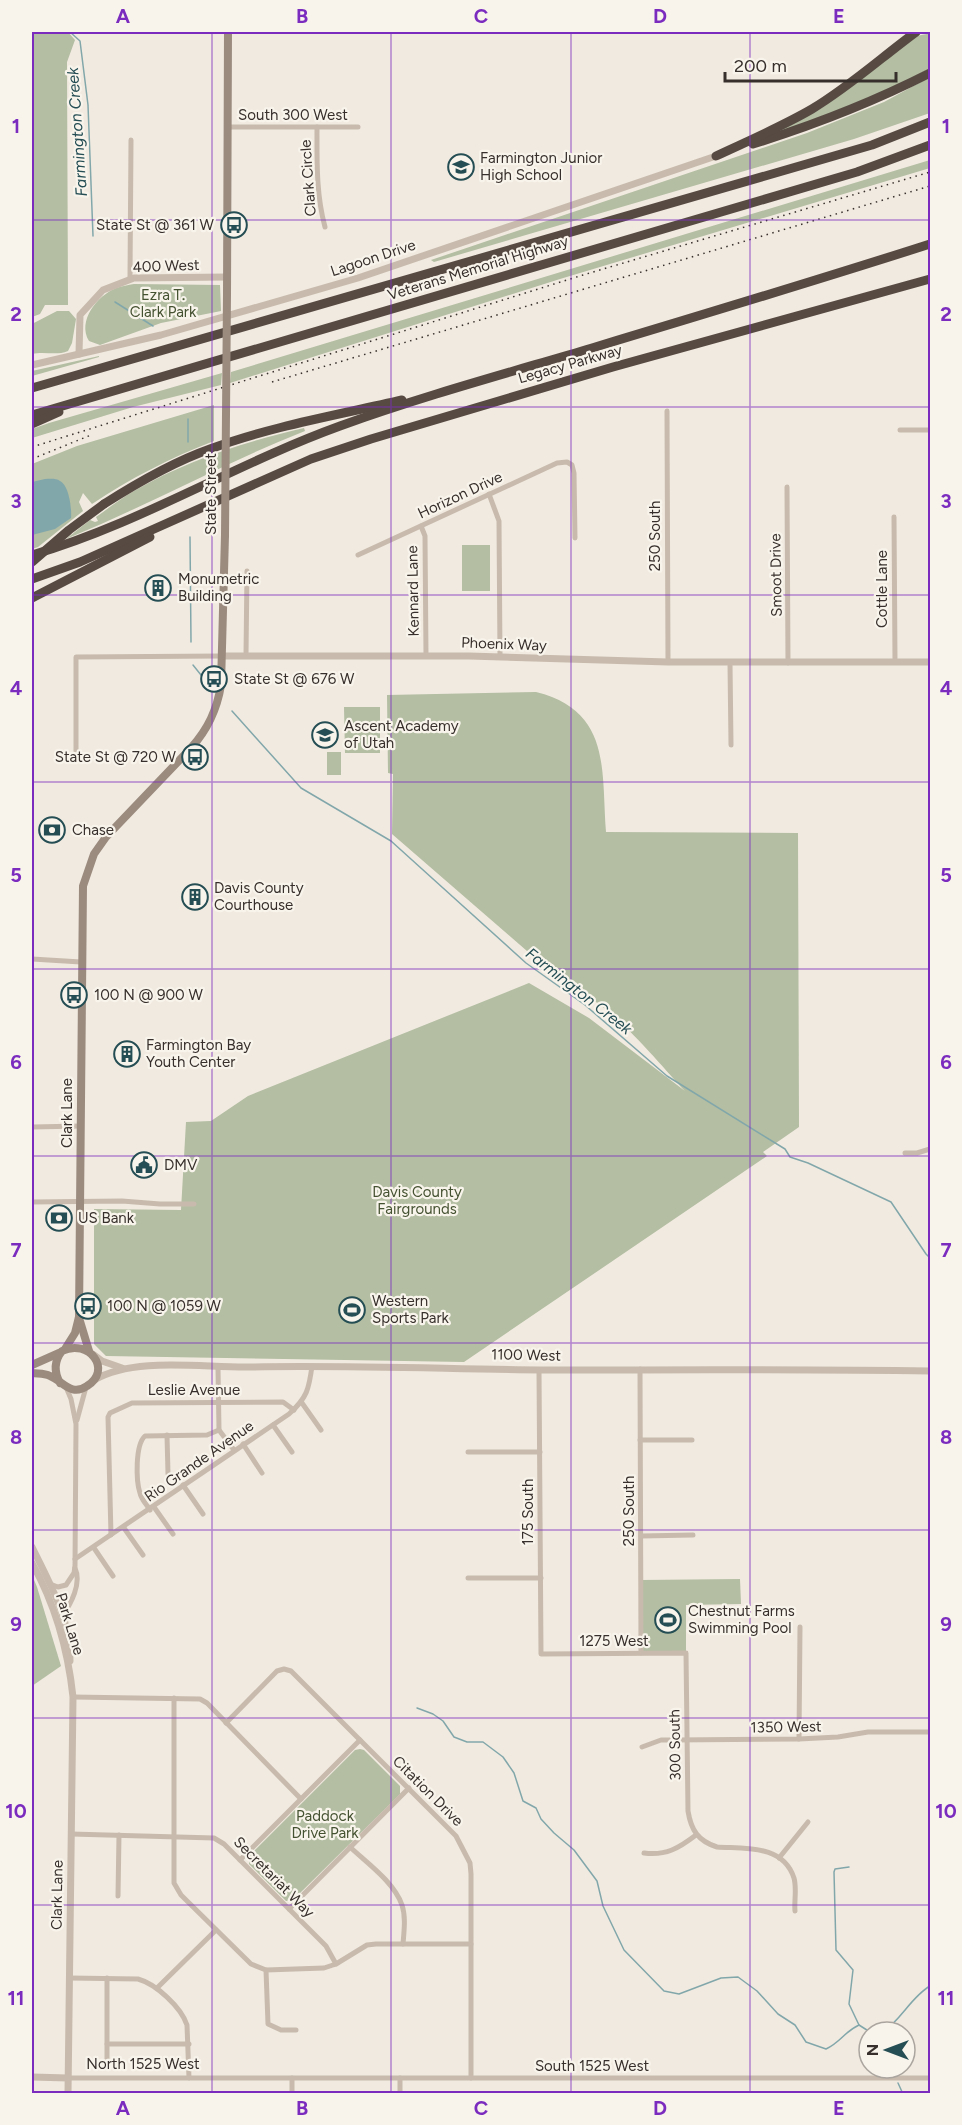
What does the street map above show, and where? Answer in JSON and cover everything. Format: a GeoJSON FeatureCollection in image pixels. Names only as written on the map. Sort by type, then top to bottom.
{"type":"FeatureCollection","features":[{"type":"Feature","properties":{"kind":"highway"},"geometry":{"type":"LineString","coordinates":[[716,156],[813,109],[915,32]]}},
{"type":"Feature","properties":{"kind":"highway"},"geometry":{"type":"LineString","coordinates":[[716,156],[804,128],[891,93],[930,73]]}},
{"type":"Feature","properties":{"kind":"highway","name":"Veterans Memorial Highway"},"geometry":{"type":"LineString","coordinates":[[32,388],[872,146],[930,122]]}},
{"type":"Feature","properties":{"kind":"highway","name":"Veterans Memorial Highway"},"geometry":{"type":"LineString","coordinates":[[32,415],[845,175],[930,145]]}},
{"type":"Feature","properties":{"kind":"highway","name":"Legacy Parkway"},"geometry":{"type":"LineString","coordinates":[[457,388],[796,287],[930,244]]}},
{"type":"Feature","properties":{"kind":"highway","name":"Legacy Parkway"},"geometry":{"type":"LineString","coordinates":[[224,498],[311,459],[371,439],[624,364],[930,279]]}},
{"type":"Feature","properties":{"kind":"highway"},"geometry":{"type":"LineString","coordinates":[[32,561],[104,504],[172,465],[209,449],[238,439],[457,388]]}},
{"type":"Feature","properties":{"kind":"highway"},"geometry":{"type":"LineString","coordinates":[[32,555],[107,529],[296,442],[457,388]]}},
{"type":"Feature","properties":{"kind":"highway"},"geometry":{"type":"LineString","coordinates":[[32,424],[91,398]]}},
{"type":"Feature","properties":{"kind":"highway"},"geometry":{"type":"LineString","coordinates":[[32,579],[87,559],[224,498]]}},
{"type":"Feature","properties":{"kind":"highway"},"geometry":{"type":"LineString","coordinates":[[32,598],[224,498]]}},
{"type":"Feature","properties":{"kind":"main road","name":"State Street"},"geometry":{"type":"LineString","coordinates":[[81,908],[82,886],[99,845],[204,734],[218,703],[221,685],[225,535],[228,32]]}},
{"type":"Feature","properties":{"kind":"main road","name":"Clark Lane"},"geometry":{"type":"LineString","coordinates":[[62,1351],[75,1333],[79,1317],[81,908]]}},
{"type":"Feature","properties":{"kind":"main road","name":"Clark Lane"},"geometry":{"type":"LineString","coordinates":[[79,1317],[91,1353]]}},
{"type":"Feature","properties":{"kind":"main road"},"geometry":{"type":"LineString","coordinates":[[32,1365],[76,1347],[91,1353],[98,1366],[94,1380],[86,1387],[78,1389],[63,1385],[49,1376],[32,1373]]}},
{"type":"Feature","properties":{"kind":"main road"},"geometry":{"type":"LineString","coordinates":[[62,1351],[56,1367],[63,1385]]}},
{"type":"Feature","properties":{"kind":"street","name":"South 300 West"},"geometry":{"type":"LineString","coordinates":[[227,127],[358,127]]}},
{"type":"Feature","properties":{"kind":"street","name":"Clark Circle"},"geometry":{"type":"LineString","coordinates":[[317,127],[317,177],[325,226]]}},
{"type":"Feature","properties":{"kind":"street"},"geometry":{"type":"LineString","coordinates":[[130,279],[131,140]]}},
{"type":"Feature","properties":{"kind":"street","name":"Lagoon Drive"},"geometry":{"type":"LineString","coordinates":[[32,365],[171,332],[358,278],[716,156]]}},
{"type":"Feature","properties":{"kind":"street","name":"400 West"},"geometry":{"type":"LineString","coordinates":[[79,354],[80,315],[103,290],[130,279],[227,277]]}},
{"type":"Feature","properties":{"kind":"street","name":"250 South"},"geometry":{"type":"LineString","coordinates":[[667,411],[668,662]]}},
{"type":"Feature","properties":{"kind":"street"},"geometry":{"type":"LineString","coordinates":[[900,430],[930,430]]}},
{"type":"Feature","properties":{"kind":"street","name":"Horizon Drive"},"geometry":{"type":"LineString","coordinates":[[358,555],[489,494],[557,464],[567,462],[572,465],[574,473],[575,538]]}},
{"type":"Feature","properties":{"kind":"street","name":"Smoot Drive"},"geometry":{"type":"LineString","coordinates":[[787,487],[788,663]]}},
{"type":"Feature","properties":{"kind":"street"},"geometry":{"type":"LineString","coordinates":[[489,494],[499,521],[500,657]]}},
{"type":"Feature","properties":{"kind":"street","name":"Cottle Lane"},"geometry":{"type":"LineString","coordinates":[[894,517],[895,662]]}},
{"type":"Feature","properties":{"kind":"street","name":"Kennard Lane"},"geometry":{"type":"LineString","coordinates":[[421,526],[425,536],[426,656]]}},
{"type":"Feature","properties":{"kind":"street"},"geometry":{"type":"LineString","coordinates":[[246,656],[247,571]]}},
{"type":"Feature","properties":{"kind":"street","name":"Phoenix Way"},"geometry":{"type":"LineString","coordinates":[[76,760],[76,657],[426,656],[730,663],[930,662]]}},
{"type":"Feature","properties":{"kind":"street"},"geometry":{"type":"LineString","coordinates":[[730,663],[731,745]]}},
{"type":"Feature","properties":{"kind":"street"},"geometry":{"type":"LineString","coordinates":[[32,959],[81,962]]}},
{"type":"Feature","properties":{"kind":"street"},"geometry":{"type":"LineString","coordinates":[[32,1126],[81,1125]]}},
{"type":"Feature","properties":{"kind":"street"},"geometry":{"type":"LineString","coordinates":[[905,1153],[917,1153],[930,1149]]}},
{"type":"Feature","properties":{"kind":"street"},"geometry":{"type":"LineString","coordinates":[[32,1202],[122,1201],[194,1204]]}},
{"type":"Feature","properties":{"kind":"street","name":"1100 West"},"geometry":{"type":"LineString","coordinates":[[91,1353],[102,1361],[122,1368]]}},
{"type":"Feature","properties":{"kind":"street","name":"1100 West"},"geometry":{"type":"LineString","coordinates":[[94,1380],[122,1368],[158,1365],[218,1368],[312,1366],[539,1370],[930,1371]]}},
{"type":"Feature","properties":{"kind":"street"},"geometry":{"type":"LineString","coordinates":[[312,1366],[309,1389],[302,1403],[321,1430]]}},
{"type":"Feature","properties":{"kind":"street"},"geometry":{"type":"LineString","coordinates":[[218,1368],[219,1430],[234,1450]]}},
{"type":"Feature","properties":{"kind":"street","name":"250 South"},"geometry":{"type":"LineString","coordinates":[[640,1369],[641,1653]]}},
{"type":"Feature","properties":{"kind":"street","name":"175 South"},"geometry":{"type":"LineString","coordinates":[[539,1370],[541,1654]]}},
{"type":"Feature","properties":{"kind":"street"},"geometry":{"type":"LineString","coordinates":[[50,1584],[58,1587],[66,1585],[74,1574],[75,1566],[76,1424],[72,1402],[63,1385]]}},
{"type":"Feature","properties":{"kind":"street"},"geometry":{"type":"LineString","coordinates":[[76,1424],[86,1387]]}},
{"type":"Feature","properties":{"kind":"street","name":"Leslie Avenue"},"geometry":{"type":"LineString","coordinates":[[111,1536],[108,1418],[110,1413],[132,1403],[283,1402],[294,1410]]}},
{"type":"Feature","properties":{"kind":"street","name":"Rio Grande Avenue"},"geometry":{"type":"LineString","coordinates":[[75,1559],[124,1528],[302,1403]]}},
{"type":"Feature","properties":{"kind":"street"},"geometry":{"type":"LineString","coordinates":[[273,1425],[292,1452]]}},
{"type":"Feature","properties":{"kind":"street"},"geometry":{"type":"LineString","coordinates":[[173,1534],[140,1493],[138,1476],[140,1442],[145,1436],[207,1435],[219,1430]]}},
{"type":"Feature","properties":{"kind":"street"},"geometry":{"type":"LineString","coordinates":[[167,1435],[168,1474]]}},
{"type":"Feature","properties":{"kind":"street"},"geometry":{"type":"LineString","coordinates":[[640,1440],[692,1440]]}},
{"type":"Feature","properties":{"kind":"street"},"geometry":{"type":"LineString","coordinates":[[243,1444],[262,1473]]}},
{"type":"Feature","properties":{"kind":"street"},"geometry":{"type":"LineString","coordinates":[[468,1452],[540,1452]]}},
{"type":"Feature","properties":{"kind":"street"},"geometry":{"type":"LineString","coordinates":[[183,1485],[203,1514]]}},
{"type":"Feature","properties":{"kind":"street"},"geometry":{"type":"LineString","coordinates":[[124,1528],[143,1555]]}},
{"type":"Feature","properties":{"kind":"street"},"geometry":{"type":"LineString","coordinates":[[641,1536],[693,1535]]}},
{"type":"Feature","properties":{"kind":"street"},"geometry":{"type":"LineString","coordinates":[[32,1547],[63,1616],[70,1647],[70,1669]]}},
{"type":"Feature","properties":{"kind":"street"},"geometry":{"type":"LineString","coordinates":[[94,1548],[113,1576]]}},
{"type":"Feature","properties":{"kind":"street","name":"Park Lane"},"geometry":{"type":"LineString","coordinates":[[32,1563],[52,1603],[70,1669],[73,1696]]}},
{"type":"Feature","properties":{"kind":"street"},"geometry":{"type":"LineString","coordinates":[[63,1616],[73,1600],[78,1574],[75,1566]]}},
{"type":"Feature","properties":{"kind":"street"},"geometry":{"type":"LineString","coordinates":[[468,1578],[541,1578]]}},
{"type":"Feature","properties":{"kind":"street"},"geometry":{"type":"LineString","coordinates":[[799,1739],[800,1626]]}},
{"type":"Feature","properties":{"kind":"street","name":"1275 West"},"geometry":{"type":"LineString","coordinates":[[541,1654],[686,1653]]}},
{"type":"Feature","properties":{"kind":"street","name":"300 South"},"geometry":{"type":"LineString","coordinates":[[686,1653],[688,1811],[696,1835]]}},
{"type":"Feature","properties":{"kind":"street","name":"Citation Drive"},"geometry":{"type":"LineString","coordinates":[[226,1723],[277,1671],[284,1669],[291,1671],[456,1836],[470,1863],[471,2078]]}},
{"type":"Feature","properties":{"kind":"street"},"geometry":{"type":"LineString","coordinates":[[73,1696],[200,1699],[207,1703],[301,1799]]}},
{"type":"Feature","properties":{"kind":"street","name":"Clark Lane"},"geometry":{"type":"LineString","coordinates":[[68,2094],[73,1696]]}},
{"type":"Feature","properties":{"kind":"street"},"geometry":{"type":"LineString","coordinates":[[174,1698],[174,1882],[181,1894],[251,1964],[266,1970],[310,1970],[336,1964],[367,1945],[471,1944]]}},
{"type":"Feature","properties":{"kind":"street","name":"1350 West"},"geometry":{"type":"LineString","coordinates":[[642,1747],[660,1740],[799,1739],[838,1737],[868,1732],[930,1732]]}},
{"type":"Feature","properties":{"kind":"street"},"geometry":{"type":"LineString","coordinates":[[240,1860],[360,1740]]}},
{"type":"Feature","properties":{"kind":"street"},"geometry":{"type":"LineString","coordinates":[[289,1909],[408,1788]]}},
{"type":"Feature","properties":{"kind":"street"},"geometry":{"type":"LineString","coordinates":[[779,1858],[808,1822]]}},
{"type":"Feature","properties":{"kind":"street","name":"Secretariat Way"},"geometry":{"type":"LineString","coordinates":[[71,1834],[214,1838],[224,1844],[326,1946],[336,1964]]}},
{"type":"Feature","properties":{"kind":"street"},"geometry":{"type":"LineString","coordinates":[[118,1896],[119,1835]]}},
{"type":"Feature","properties":{"kind":"street"},"geometry":{"type":"LineString","coordinates":[[644,1853],[666,1853],[683,1845],[696,1835],[717,1847],[756,1848],[785,1863],[794,1879],[795,1911]]}},
{"type":"Feature","properties":{"kind":"street"},"geometry":{"type":"LineString","coordinates":[[350,1847],[396,1894],[402,1905],[404,1919],[403,1944]]}},
{"type":"Feature","properties":{"kind":"street"},"geometry":{"type":"LineString","coordinates":[[157,1988],[216,1930]]}},
{"type":"Feature","properties":{"kind":"street"},"geometry":{"type":"LineString","coordinates":[[266,1970],[268,2024],[281,2030],[296,2030]]}},
{"type":"Feature","properties":{"kind":"street"},"geometry":{"type":"LineString","coordinates":[[69,1978],[138,1979],[157,1988],[185,2018],[189,2044],[189,2078]]}},
{"type":"Feature","properties":{"kind":"street"},"geometry":{"type":"LineString","coordinates":[[107,1978],[107,2067]]}},
{"type":"Feature","properties":{"kind":"street"},"geometry":{"type":"LineString","coordinates":[[107,2044],[189,2044]]}},
{"type":"Feature","properties":{"kind":"street","name":"North 1525 West"},"geometry":{"type":"LineString","coordinates":[[32,2078],[254,2078]]}},
{"type":"Feature","properties":{"kind":"street","name":"South 1525 West"},"geometry":{"type":"LineString","coordinates":[[254,2078],[930,2078]]}},
{"type":"Feature","properties":{"kind":"street"},"geometry":{"type":"LineString","coordinates":[[292,2078],[292,2094]]}},
{"type":"Feature","properties":{"kind":"street"},"geometry":{"type":"LineString","coordinates":[[400,2078],[400,2094]]}},
{"type":"Feature","properties":{"kind":"green space"},"geometry":{"type":"Polygon","coordinates":[[[32,32],[68,32],[75,40],[67,62],[68,305],[45,305],[40,314],[32,317],[32,32]]]}},
{"type":"Feature","properties":{"kind":"green space"},"geometry":{"type":"Polygon","coordinates":[[[926,32],[930,32],[930,68],[889,91],[764,139],[833,100],[916,36],[927,34],[926,32]]]}},
{"type":"Feature","properties":{"kind":"green space"},"geometry":{"type":"Polygon","coordinates":[[[930,77],[930,113],[854,139],[434,262],[431,260],[807,133],[884,102],[930,77]]]}},
{"type":"Feature","properties":{"kind":"green space"},"geometry":{"type":"Polygon","coordinates":[[[930,160],[930,168],[560,279],[230,383],[231,372],[930,160]]]}},
{"type":"Feature","properties":{"kind":"green space","name":"Ezra T. Clark Park"},"geometry":{"type":"Polygon","coordinates":[[[134,284],[220,285],[221,311],[161,323],[100,345],[89,341],[85,325],[96,303],[116,288],[134,284]]]}},
{"type":"Feature","properties":{"kind":"green space"},"geometry":{"type":"Polygon","coordinates":[[[57,311],[69,311],[76,319],[72,343],[68,351],[32,354],[32,324],[57,311]]]}},
{"type":"Feature","properties":{"kind":"green space"},"geometry":{"type":"Polygon","coordinates":[[[99,357],[32,376],[32,371],[99,357]]]}},
{"type":"Feature","properties":{"kind":"green space"},"geometry":{"type":"Polygon","coordinates":[[[222,373],[221,385],[133,407],[32,438],[32,429],[49,423],[222,373]]]}},
{"type":"Feature","properties":{"kind":"green space"},"geometry":{"type":"Polygon","coordinates":[[[214,405],[214,441],[151,469],[92,504],[83,493],[79,502],[83,511],[38,547],[32,549],[32,464],[77,446],[214,405]]]}},
{"type":"Feature","properties":{"kind":"green space"},"geometry":{"type":"Polygon","coordinates":[[[304,428],[305,431],[66,539],[90,520],[98,521],[96,517],[129,494],[174,470],[238,446],[304,428]]]}},
{"type":"Feature","properties":{"kind":"green space"},"geometry":{"type":"Polygon","coordinates":[[[462,545],[490,545],[490,591],[462,591],[462,545]]]}},
{"type":"Feature","properties":{"kind":"green space","name":"Davis County Fairgrounds"},"geometry":{"type":"Polygon","coordinates":[[[536,692],[561,701],[578,713],[590,729],[598,746],[602,766],[606,832],[798,833],[799,1127],[763,1152],[767,1156],[464,1362],[106,1356],[94,1344],[94,1209],[181,1210],[186,1122],[211,1121],[248,1096],[529,983],[589,1018],[685,1091],[617,1019],[587,996],[573,991],[392,834],[393,774],[388,773],[387,695],[536,692]]]}},
{"type":"Feature","properties":{"kind":"green space"},"geometry":{"type":"Polygon","coordinates":[[[344,707],[380,707],[380,753],[345,753],[344,707]]]}},
{"type":"Feature","properties":{"kind":"green space"},"geometry":{"type":"Polygon","coordinates":[[[327,752],[341,752],[341,775],[327,775],[327,752]]]}},
{"type":"Feature","properties":{"kind":"green space"},"geometry":{"type":"Polygon","coordinates":[[[32,1575],[61,1666],[32,1686],[32,1575]]]}},
{"type":"Feature","properties":{"kind":"green space"},"geometry":{"type":"Polygon","coordinates":[[[740,1579],[741,1604],[686,1605],[686,1653],[641,1653],[641,1580],[740,1579]]]}},
{"type":"Feature","properties":{"kind":"green space","name":"Paddock Drive Park"},"geometry":{"type":"Polygon","coordinates":[[[355,1750],[364,1750],[400,1786],[400,1794],[293,1900],[286,1901],[249,1864],[249,1856],[355,1750]]]}},
{"type":"Feature","properties":{"kind":"water"},"geometry":{"type":"Polygon","coordinates":[[[45,479],[58,480],[66,487],[71,518],[55,529],[32,535],[32,482],[45,479]]]}},
{"type":"Feature","properties":{"kind":"waterway","name":"Farmington Creek"},"geometry":{"type":"LineString","coordinates":[[70,32],[80,41],[88,105],[93,236]]}},
{"type":"Feature","properties":{"kind":"waterway","name":"Farmington Creek"},"geometry":{"type":"LineString","coordinates":[[115,302],[153,326]]}},
{"type":"Feature","properties":{"kind":"waterway","name":"Farmington Creek"},"geometry":{"type":"LineString","coordinates":[[188,419],[188,442]]}},
{"type":"Feature","properties":{"kind":"waterway","name":"Farmington Creek"},"geometry":{"type":"LineString","coordinates":[[190,537],[191,642]]}},
{"type":"Feature","properties":{"kind":"waterway","name":"Farmington Creek"},"geometry":{"type":"LineString","coordinates":[[193,665],[209,685]]}},
{"type":"Feature","properties":{"kind":"waterway","name":"Farmington Creek"},"geometry":{"type":"LineString","coordinates":[[232,711],[301,788],[391,841],[526,963],[585,1005],[667,1076],[785,1149],[790,1157],[808,1163],[891,1202],[930,1258]]}},
{"type":"Feature","properties":{"kind":"waterway"},"geometry":{"type":"LineString","coordinates":[[417,1708],[443,1721],[454,1737],[467,1742],[483,1742],[503,1757],[514,1773],[523,1801],[536,1808],[541,1819],[574,1850],[597,1881],[603,1906],[624,1950],[664,1991],[679,1994],[721,1978],[738,1977],[757,1991],[778,2014],[795,2025],[806,2042],[826,2049],[857,2026]]}},
{"type":"Feature","properties":{"kind":"waterway"},"geometry":{"type":"LineString","coordinates":[[849,1867],[835,1869],[834,1872],[836,1950],[853,1970],[849,2004],[857,2021]]}},
{"type":"Feature","properties":{"kind":"waterway"},"geometry":{"type":"LineString","coordinates":[[896,2020],[930,1986]]}},
{"type":"Feature","properties":{"kind":"waterway"},"geometry":{"type":"LineString","coordinates":[[898,2083],[903,2094]]}},
{"type":"Feature","properties":{"kind":"railway"},"geometry":{"type":"LineString","coordinates":[[32,447],[583,275],[930,172]]}},
{"type":"Feature","properties":{"kind":"railway"},"geometry":{"type":"LineString","coordinates":[[272,382],[930,186]]}},
{"type":"Feature","properties":{"kind":"railway"},"geometry":{"type":"LineString","coordinates":[[32,459],[91,435]]}},
{"type":"Feature","properties":{"kind":"place","name":"Farmington Junior High School"},"geometry":{"type":"Point","coordinates":[461,167]}},
{"type":"Feature","properties":{"kind":"place","name":"State St @ 361 W"},"geometry":{"type":"Point","coordinates":[234,225]}},
{"type":"Feature","properties":{"kind":"place","name":"Monumetric Building"},"geometry":{"type":"Point","coordinates":[158,588]}},
{"type":"Feature","properties":{"kind":"place","name":"State St @ 676 W"},"geometry":{"type":"Point","coordinates":[214,679]}},
{"type":"Feature","properties":{"kind":"place","name":"Ascent Academy of Utah"},"geometry":{"type":"Point","coordinates":[325,735]}},
{"type":"Feature","properties":{"kind":"place","name":"State St @ 720 W"},"geometry":{"type":"Point","coordinates":[195,757]}},
{"type":"Feature","properties":{"kind":"place","name":"Chase"},"geometry":{"type":"Point","coordinates":[52,830]}},
{"type":"Feature","properties":{"kind":"place","name":"Davis County Courthouse"},"geometry":{"type":"Point","coordinates":[195,897]}},
{"type":"Feature","properties":{"kind":"place","name":"100 N @ 900 W"},"geometry":{"type":"Point","coordinates":[74,995]}},
{"type":"Feature","properties":{"kind":"place","name":"Farmington Bay Youth Center"},"geometry":{"type":"Point","coordinates":[127,1054]}},
{"type":"Feature","properties":{"kind":"place","name":"DMV"},"geometry":{"type":"Point","coordinates":[144,1165]}},
{"type":"Feature","properties":{"kind":"place","name":"US Bank"},"geometry":{"type":"Point","coordinates":[59,1218]}},
{"type":"Feature","properties":{"kind":"place","name":"100 N @ 1059 W"},"geometry":{"type":"Point","coordinates":[88,1306]}},
{"type":"Feature","properties":{"kind":"place","name":"Western Sports Park"},"geometry":{"type":"Point","coordinates":[352,1310]}},
{"type":"Feature","properties":{"kind":"place","name":"Chestnut Farms Swimming Pool"},"geometry":{"type":"Point","coordinates":[668,1620]}}]}
